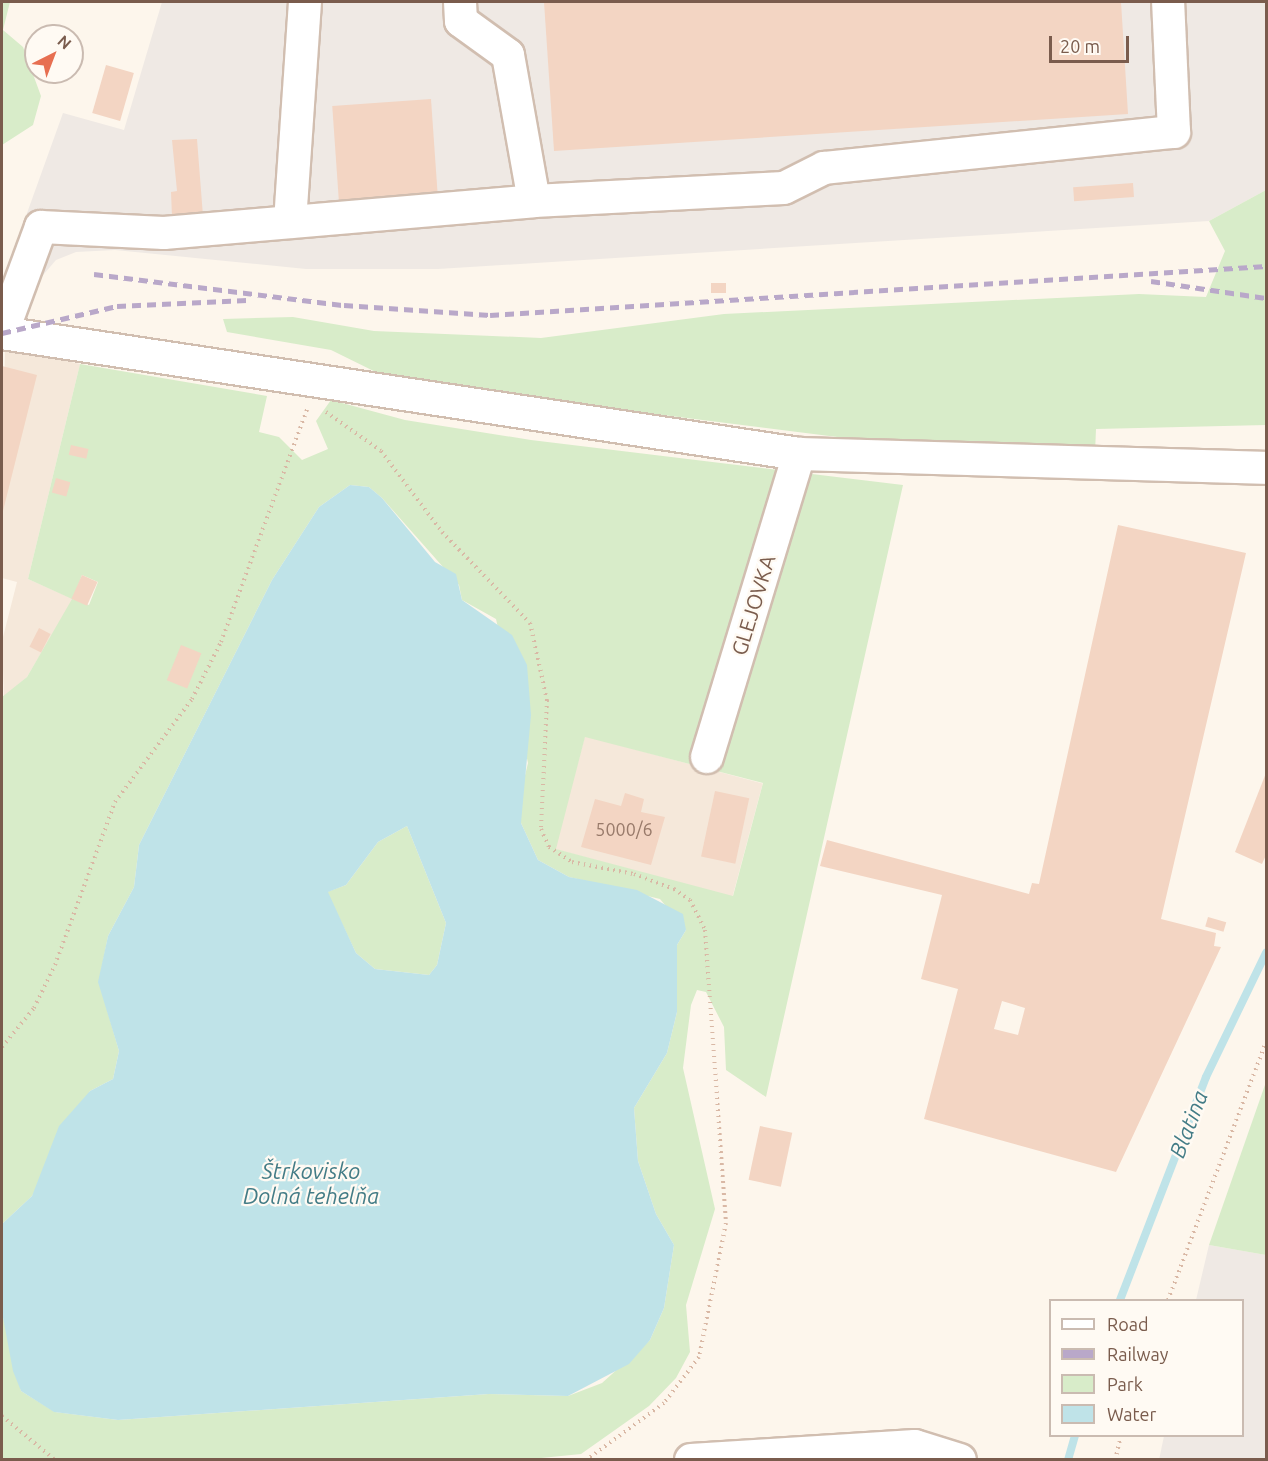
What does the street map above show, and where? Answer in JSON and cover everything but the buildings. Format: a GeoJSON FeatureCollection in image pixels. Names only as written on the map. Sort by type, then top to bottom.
{"type":"FeatureCollection","features":[{"type":"Feature","properties":{"kind":"street"},"geometry":{"type":"LineString","coordinates":[[290,222],[305,2]]}},
{"type":"Feature","properties":{"kind":"street"},"geometry":{"type":"LineString","coordinates":[[460,2],[461,21],[508,56],[534,201]]}},
{"type":"Feature","properties":{"kind":"street"},"geometry":{"type":"LineString","coordinates":[[1168,2],[1174,132],[824,168],[784,188],[534,201],[164,233],[40,227],[2,333],[799,454],[1266,468]]}},
{"type":"Feature","properties":{"kind":"street","name":"GLEJOVKA"},"geometry":{"type":"LineString","coordinates":[[707,757],[799,454]]}},
{"type":"Feature","properties":{"kind":"street"},"geometry":{"type":"LineString","coordinates":[[691,1460],[915,1446],[960,1460]]}},
{"type":"Feature","properties":{"kind":"path"},"geometry":{"type":"LineString","coordinates":[[2,1047],[34,1008],[56,965],[115,802],[192,699],[221,642],[310,403],[381,451],[442,532],[530,623],[547,700],[542,829],[549,847],[572,862],[634,874],[690,900],[705,930],[716,1031],[726,1223],[699,1357],[664,1403],[586,1460]]}},
{"type":"Feature","properties":{"kind":"path"},"geometry":{"type":"LineString","coordinates":[[1168,1299],[1266,1042]]}},
{"type":"Feature","properties":{"kind":"path"},"geometry":{"type":"LineString","coordinates":[[2,1416],[55,1460]]}},
{"type":"Feature","properties":{"kind":"path"},"geometry":{"type":"LineString","coordinates":[[1115,1460],[1122,1437]]}},
{"type":"Feature","properties":{"kind":"shaded area"},"geometry":{"type":"Polygon","coordinates":[[[162,2],[1266,2],[1266,190],[1209,221],[438,269],[306,269],[115,250],[76,252],[56,260],[38,281],[8,266],[63,113],[124,130],[162,2]]]}},
{"type":"Feature","properties":{"kind":"shaded area"},"geometry":{"type":"Polygon","coordinates":[[[5,347],[80,364],[28,579],[73,599],[27,677],[4,697],[2,641],[17,582],[2,578],[5,347]]]}},
{"type":"Feature","properties":{"kind":"shaded area"},"geometry":{"type":"Polygon","coordinates":[[[585,736],[763,784],[732,897],[555,849],[585,736]]]}},
{"type":"Feature","properties":{"kind":"shaded area"},"geometry":{"type":"Polygon","coordinates":[[[1209,1245],[1266,1255],[1266,1459],[1159,1460],[1164,1437],[1244,1437],[1244,1299],[1196,1299],[1209,1245]]]}},
{"type":"Feature","properties":{"kind":"green space"},"geometry":{"type":"Polygon","coordinates":[[[2,2],[10,2],[3,30],[23,47],[24,84],[37,84],[41,96],[33,125],[2,145],[2,2]]]}},
{"type":"Feature","properties":{"kind":"green space"},"geometry":{"type":"Polygon","coordinates":[[[1266,190],[1266,425],[1096,429],[1095,453],[869,441],[394,381],[331,350],[227,332],[223,319],[293,317],[374,331],[541,338],[724,314],[1139,294],[1206,297],[1225,251],[1209,221],[1266,190]]]}},
{"type":"Feature","properties":{"kind":"green space"},"geometry":{"type":"Polygon","coordinates":[[[80,364],[267,396],[259,432],[279,437],[302,460],[328,449],[316,421],[331,400],[405,420],[531,440],[903,485],[766,1097],[726,1070],[724,1027],[706,992],[697,990],[691,1005],[683,1068],[715,1209],[686,1305],[690,1352],[676,1378],[649,1406],[581,1454],[531,1459],[2,1459],[2,1312],[21,1391],[55,1412],[118,1420],[489,1394],[568,1396],[602,1383],[650,1340],[664,1308],[674,1245],[656,1214],[638,1161],[634,1108],[667,1053],[677,1012],[677,945],[686,930],[660,899],[569,877],[538,860],[521,823],[520,796],[528,763],[496,619],[462,600],[459,585],[382,498],[369,487],[350,485],[319,507],[272,580],[139,845],[134,887],[108,936],[99,982],[119,1051],[113,1079],[90,1091],[32,1196],[2,1224],[2,697],[27,677],[72,599],[28,579],[80,364]],[[82,575],[73,599],[89,605],[98,582],[82,575]],[[585,737],[556,849],[733,896],[763,783],[585,737]]]}},
{"type":"Feature","properties":{"kind":"green space"},"geometry":{"type":"Polygon","coordinates":[[[407,826],[446,923],[437,965],[429,975],[375,969],[356,953],[327,892],[346,885],[378,842],[407,826]]]}},
{"type":"Feature","properties":{"kind":"green space"},"geometry":{"type":"Polygon","coordinates":[[[1266,1082],[1266,1255],[1209,1245],[1266,1082]]]}},
{"type":"Feature","properties":{"kind":"water","name":"Štrkovisko Dolná tehelňa"},"geometry":{"type":"Polygon","coordinates":[[[350,485],[369,487],[382,498],[435,562],[456,574],[462,600],[512,635],[527,665],[531,715],[521,823],[538,860],[569,877],[637,890],[683,914],[686,930],[677,945],[677,1012],[667,1053],[634,1108],[638,1161],[656,1214],[674,1245],[664,1308],[650,1340],[629,1364],[568,1396],[489,1394],[118,1420],[54,1412],[21,1391],[13,1371],[2,1312],[2,1224],[32,1196],[59,1126],[90,1091],[113,1079],[119,1051],[98,982],[108,936],[134,887],[139,845],[272,580],[319,507],[350,485]],[[407,826],[378,842],[346,885],[328,892],[356,953],[375,969],[429,975],[437,965],[446,923],[407,826]]]}},
{"type":"Feature","properties":{"kind":"waterway","name":"Blatina"},"geometry":{"type":"LineString","coordinates":[[1120,1299],[1206,1077],[1266,953]]}},
{"type":"Feature","properties":{"kind":"waterway","name":"Blatina"},"geometry":{"type":"LineString","coordinates":[[1068,1460],[1075,1437]]}},
{"type":"Feature","properties":{"kind":"railway"},"geometry":{"type":"LineString","coordinates":[[94,274],[344,305],[490,315],[1266,266]]}},
{"type":"Feature","properties":{"kind":"railway"},"geometry":{"type":"LineString","coordinates":[[1151,281],[1266,298]]}},
{"type":"Feature","properties":{"kind":"railway"},"geometry":{"type":"LineString","coordinates":[[2,333],[117,306],[247,300]]}}]}
